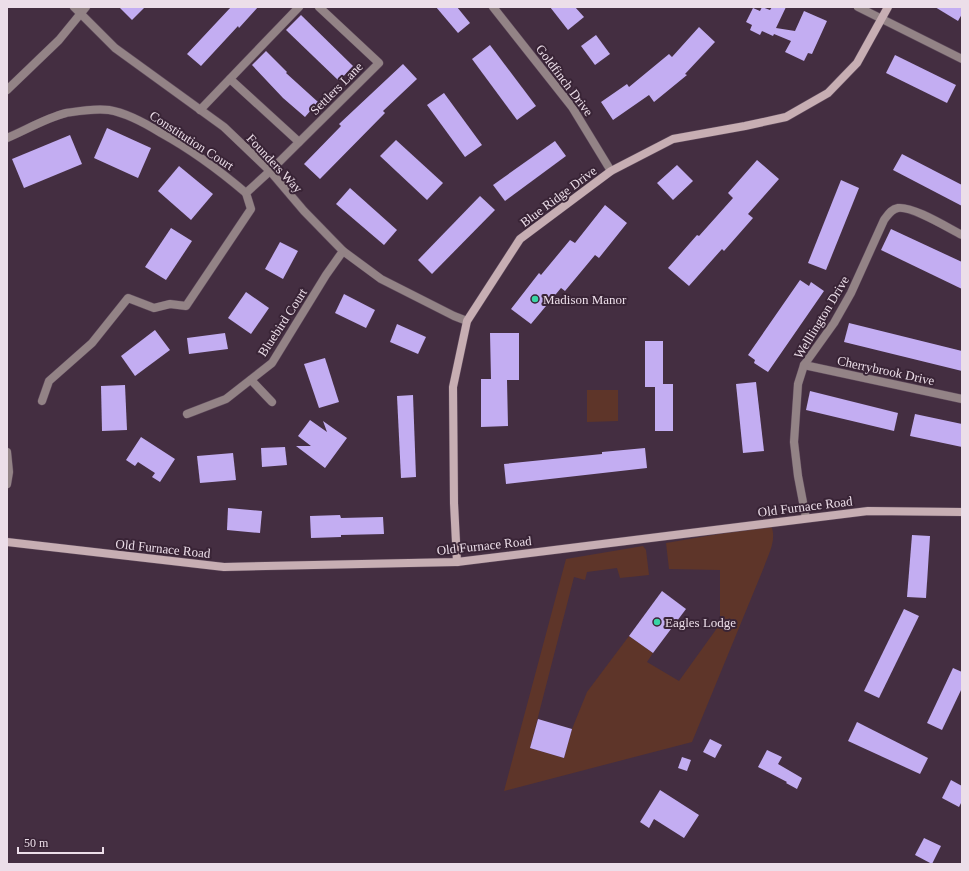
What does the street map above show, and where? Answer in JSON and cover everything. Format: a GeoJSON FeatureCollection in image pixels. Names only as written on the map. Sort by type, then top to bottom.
{"type":"FeatureCollection","features":[{"type":"Feature","properties":{"kind":"street"},"geometry":{"type":"LineString","coordinates":[[200,110],[298,7]]}},
{"type":"Feature","properties":{"kind":"street","name":"Settlers Lane"},"geometry":{"type":"LineString","coordinates":[[246,193],[379,62],[319,7]]}},
{"type":"Feature","properties":{"kind":"street","name":"Goldfinch Drive"},"geometry":{"type":"LineString","coordinates":[[493,7],[572,107],[612,171]]}},
{"type":"Feature","properties":{"kind":"street"},"geometry":{"type":"LineString","coordinates":[[858,7],[962,59]]}},
{"type":"Feature","properties":{"kind":"street","name":"Blue Ridge Drive"},"geometry":{"type":"LineString","coordinates":[[457,562],[454,503],[452,387],[467,321],[520,239],[612,171],[673,139],[786,117],[828,93],[857,63],[888,7]]}},
{"type":"Feature","properties":{"kind":"street"},"geometry":{"type":"LineString","coordinates":[[7,90],[59,40],[80,9]]}},
{"type":"Feature","properties":{"kind":"street","name":"Founders Way"},"geometry":{"type":"LineString","coordinates":[[80,9],[114,48],[224,127],[270,171],[304,211],[343,251],[381,279],[454,316],[467,321]]}},
{"type":"Feature","properties":{"kind":"street"},"geometry":{"type":"LineString","coordinates":[[230,78],[299,142]]}},
{"type":"Feature","properties":{"kind":"street","name":"Constitution Court"},"geometry":{"type":"LineString","coordinates":[[7,138],[64,114],[99,110],[114,111],[136,119],[173,139],[220,171],[246,193]]}},
{"type":"Feature","properties":{"kind":"street"},"geometry":{"type":"LineString","coordinates":[[42,401],[49,381],[92,343],[128,298],[154,308],[170,304],[186,306],[251,208],[246,193]]}},
{"type":"Feature","properties":{"kind":"street","name":"Welllington Drive"},"geometry":{"type":"LineString","coordinates":[[806,518],[798,476],[794,442],[798,384],[804,365],[834,323],[852,293],[884,220],[891,211],[897,208],[911,210],[962,235]]}},
{"type":"Feature","properties":{"kind":"street","name":"Bluebird Court"},"geometry":{"type":"LineString","coordinates":[[187,414],[226,399],[272,363],[326,275],[343,251]]}},
{"type":"Feature","properties":{"kind":"street","name":"Cherrybrook Drive"},"geometry":{"type":"LineString","coordinates":[[804,365],[962,399]]}},
{"type":"Feature","properties":{"kind":"street"},"geometry":{"type":"LineString","coordinates":[[251,380],[272,402]]}},
{"type":"Feature","properties":{"kind":"street"},"geometry":{"type":"LineString","coordinates":[[7,452],[9,456],[7,484]]}},
{"type":"Feature","properties":{"kind":"street","name":"Old Furnace Road"},"geometry":{"type":"LineString","coordinates":[[7,542],[224,567],[457,562],[868,511],[962,512]]}},
{"type":"Feature","properties":{"kind":"shaded area"},"geometry":{"type":"Polygon","coordinates":[[[587,390],[618,390],[618,421],[587,422],[587,390]]]}},
{"type":"Feature","properties":{"kind":"shaded area"},"geometry":{"type":"Polygon","coordinates":[[[771,525],[773,531],[773,541],[770,552],[692,742],[504,791],[566,559],[643,546],[646,550],[649,575],[620,578],[617,568],[587,572],[585,580],[574,577],[530,748],[564,758],[572,729],[587,692],[629,636],[653,653],[647,662],[679,681],[720,624],[720,570],[669,569],[666,543],[771,525]]]}},
{"type":"Feature","properties":{"kind":"building"},"geometry":{"type":"Polygon","coordinates":[[[119,7],[145,7],[132,20],[119,7]]]}},
{"type":"Feature","properties":{"kind":"building"},"geometry":{"type":"Polygon","coordinates":[[[231,7],[258,7],[201,66],[187,54],[231,7]]]}},
{"type":"Feature","properties":{"kind":"building"},"geometry":{"type":"Polygon","coordinates":[[[436,7],[457,7],[470,23],[458,33],[436,7]]]}},
{"type":"Feature","properties":{"kind":"building"},"geometry":{"type":"Polygon","coordinates":[[[550,7],[575,7],[584,17],[568,30],[550,7]]]}},
{"type":"Feature","properties":{"kind":"building"},"geometry":{"type":"Polygon","coordinates":[[[762,7],[770,10],[772,7],[786,7],[776,28],[795,31],[804,11],[827,21],[812,54],[808,53],[804,61],[785,52],[791,41],[774,34],[773,36],[762,31],[760,35],[750,30],[752,25],[746,22],[753,8],[760,11],[762,7]]]}},
{"type":"Feature","properties":{"kind":"building"},"geometry":{"type":"Polygon","coordinates":[[[935,7],[962,7],[962,14],[958,21],[935,7]]]}},
{"type":"Feature","properties":{"kind":"building"},"geometry":{"type":"Polygon","coordinates":[[[301,15],[353,66],[339,81],[286,30],[301,15]]]}},
{"type":"Feature","properties":{"kind":"building"},"geometry":{"type":"Polygon","coordinates":[[[699,27],[715,42],[685,74],[687,75],[654,102],[649,95],[613,120],[601,102],[627,84],[629,87],[669,54],[672,57],[699,27]]]}},
{"type":"Feature","properties":{"kind":"building"},"geometry":{"type":"Polygon","coordinates":[[[596,35],[610,54],[595,65],[581,46],[596,35]]]}},
{"type":"Feature","properties":{"kind":"building"},"geometry":{"type":"Polygon","coordinates":[[[490,45],[536,106],[517,120],[472,59],[490,45]]]}},
{"type":"Feature","properties":{"kind":"building"},"geometry":{"type":"Polygon","coordinates":[[[266,51],[287,72],[286,73],[318,102],[305,117],[283,98],[252,65],[266,51]]]}},
{"type":"Feature","properties":{"kind":"building"},"geometry":{"type":"Polygon","coordinates":[[[895,55],[956,85],[947,103],[886,73],[895,55]]]}},
{"type":"Feature","properties":{"kind":"building"},"geometry":{"type":"Polygon","coordinates":[[[403,64],[417,79],[383,111],[385,113],[320,179],[304,164],[341,126],[339,124],[403,64]]]}},
{"type":"Feature","properties":{"kind":"building"},"geometry":{"type":"Polygon","coordinates":[[[444,93],[482,145],[465,157],[427,105],[444,93]]]}},
{"type":"Feature","properties":{"kind":"building"},"geometry":{"type":"Polygon","coordinates":[[[107,128],[151,148],[138,178],[94,158],[107,128]]]}},
{"type":"Feature","properties":{"kind":"building"},"geometry":{"type":"Polygon","coordinates":[[[70,135],[82,164],[24,188],[12,159],[70,135]]]}},
{"type":"Feature","properties":{"kind":"building"},"geometry":{"type":"Polygon","coordinates":[[[396,140],[443,183],[427,200],[380,156],[396,140]]]}},
{"type":"Feature","properties":{"kind":"building"},"geometry":{"type":"Polygon","coordinates":[[[555,141],[566,156],[505,201],[493,185],[555,141]]]}},
{"type":"Feature","properties":{"kind":"building"},"geometry":{"type":"Polygon","coordinates":[[[902,154],[962,185],[962,206],[893,170],[902,154]]]}},
{"type":"Feature","properties":{"kind":"building"},"geometry":{"type":"Polygon","coordinates":[[[757,160],[779,179],[748,214],[753,218],[724,251],[722,249],[689,286],[668,268],[697,235],[699,236],[733,198],[728,193],[757,160]]]}},
{"type":"Feature","properties":{"kind":"building"},"geometry":{"type":"Polygon","coordinates":[[[677,165],[693,181],[673,200],[657,183],[677,165]]]}},
{"type":"Feature","properties":{"kind":"building"},"geometry":{"type":"Polygon","coordinates":[[[179,166],[213,194],[191,220],[158,191],[179,166]]]}},
{"type":"Feature","properties":{"kind":"building"},"geometry":{"type":"Polygon","coordinates":[[[841,180],[859,188],[826,270],[808,263],[841,180]]]}},
{"type":"Feature","properties":{"kind":"building"},"geometry":{"type":"Polygon","coordinates":[[[350,188],[397,230],[384,245],[336,204],[350,188]]]}},
{"type":"Feature","properties":{"kind":"building"},"geometry":{"type":"Polygon","coordinates":[[[480,196],[495,210],[432,274],[418,260],[480,196]]]}},
{"type":"Feature","properties":{"kind":"building"},"geometry":{"type":"Polygon","coordinates":[[[605,205],[627,223],[599,258],[595,255],[565,291],[561,288],[531,324],[511,309],[539,273],[541,275],[570,240],[575,243],[605,205]]]}},
{"type":"Feature","properties":{"kind":"building"},"geometry":{"type":"Polygon","coordinates":[[[171,228],[192,241],[166,280],[145,267],[171,228]]]}},
{"type":"Feature","properties":{"kind":"building"},"geometry":{"type":"Polygon","coordinates":[[[891,229],[962,262],[962,289],[881,250],[891,229]]]}},
{"type":"Feature","properties":{"kind":"building"},"geometry":{"type":"Polygon","coordinates":[[[280,242],[298,251],[283,279],[265,269],[280,242]]]}},
{"type":"Feature","properties":{"kind":"building"},"geometry":{"type":"Polygon","coordinates":[[[800,280],[809,286],[811,282],[824,291],[768,372],[754,363],[755,360],[748,355],[800,280]]]}},
{"type":"Feature","properties":{"kind":"building"},"geometry":{"type":"Polygon","coordinates":[[[246,292],[269,308],[251,334],[228,318],[246,292]]]}},
{"type":"Feature","properties":{"kind":"building"},"geometry":{"type":"Polygon","coordinates":[[[344,294],[375,310],[366,328],[335,313],[344,294]]]}},
{"type":"Feature","properties":{"kind":"building"},"geometry":{"type":"Polygon","coordinates":[[[849,323],[962,351],[962,371],[844,342],[849,323]]]}},
{"type":"Feature","properties":{"kind":"building"},"geometry":{"type":"Polygon","coordinates":[[[397,324],[426,337],[418,354],[390,342],[397,324]]]}},
{"type":"Feature","properties":{"kind":"building"},"geometry":{"type":"Polygon","coordinates":[[[155,330],[170,350],[135,376],[121,356],[155,330]]]}},
{"type":"Feature","properties":{"kind":"building"},"geometry":{"type":"Polygon","coordinates":[[[225,333],[228,349],[189,354],[187,338],[225,333]]]}},
{"type":"Feature","properties":{"kind":"building"},"geometry":{"type":"Polygon","coordinates":[[[490,333],[519,333],[519,380],[507,380],[508,426],[481,427],[481,379],[491,379],[490,333]]]}},
{"type":"Feature","properties":{"kind":"building"},"geometry":{"type":"Polygon","coordinates":[[[645,341],[663,341],[663,384],[673,384],[673,431],[655,431],[655,387],[645,387],[645,341]]]}},
{"type":"Feature","properties":{"kind":"building"},"geometry":{"type":"Polygon","coordinates":[[[325,358],[339,402],[319,408],[304,364],[325,358]]]}},
{"type":"Feature","properties":{"kind":"building"},"geometry":{"type":"Polygon","coordinates":[[[756,382],[764,451],[743,453],[736,384],[756,382]]]}},
{"type":"Feature","properties":{"kind":"building"},"geometry":{"type":"Polygon","coordinates":[[[125,385],[127,430],[102,431],[101,386],[125,385]]]}},
{"type":"Feature","properties":{"kind":"building"},"geometry":{"type":"Polygon","coordinates":[[[810,391],[898,413],[894,431],[806,410],[810,391]]]}},
{"type":"Feature","properties":{"kind":"building"},"geometry":{"type":"Polygon","coordinates":[[[413,395],[416,477],[401,478],[397,396],[413,395]]]}},
{"type":"Feature","properties":{"kind":"building"},"geometry":{"type":"Polygon","coordinates":[[[915,414],[962,424],[962,447],[910,436],[915,414]]]}},
{"type":"Feature","properties":{"kind":"building"},"geometry":{"type":"Polygon","coordinates":[[[310,420],[327,432],[323,421],[347,438],[325,468],[296,446],[311,446],[298,436],[310,420]]]}},
{"type":"Feature","properties":{"kind":"building"},"geometry":{"type":"Polygon","coordinates":[[[141,437],[175,459],[160,482],[152,477],[155,473],[138,462],[135,466],[126,460],[141,437]]]}},
{"type":"Feature","properties":{"kind":"building"},"geometry":{"type":"Polygon","coordinates":[[[285,447],[287,465],[262,467],[261,448],[285,447]]]}},
{"type":"Feature","properties":{"kind":"building"},"geometry":{"type":"Polygon","coordinates":[[[645,448],[647,468],[506,484],[504,464],[645,448]]]}},
{"type":"Feature","properties":{"kind":"building"},"geometry":{"type":"Polygon","coordinates":[[[233,453],[236,480],[200,483],[197,456],[233,453]]]}},
{"type":"Feature","properties":{"kind":"building"},"geometry":{"type":"Polygon","coordinates":[[[228,508],[262,511],[260,533],[227,530],[228,508]]]}},
{"type":"Feature","properties":{"kind":"building"},"geometry":{"type":"Polygon","coordinates":[[[340,515],[341,518],[383,517],[384,534],[341,535],[341,537],[311,538],[310,516],[340,515]]]}},
{"type":"Feature","properties":{"kind":"building"},"geometry":{"type":"Polygon","coordinates":[[[912,535],[930,536],[926,598],[907,597],[912,535]]]}},
{"type":"Feature","properties":{"kind":"building","name":"Eagles Lodge"},"geometry":{"type":"Polygon","coordinates":[[[662,591],[686,609],[653,653],[629,636],[662,591]]]}},
{"type":"Feature","properties":{"kind":"building"},"geometry":{"type":"Polygon","coordinates":[[[904,609],[919,616],[879,698],[864,691],[904,609]]]}},
{"type":"Feature","properties":{"kind":"building"},"geometry":{"type":"Polygon","coordinates":[[[953,668],[962,672],[962,688],[942,730],[927,723],[953,668]]]}},
{"type":"Feature","properties":{"kind":"building"},"geometry":{"type":"Polygon","coordinates":[[[538,719],[572,729],[564,758],[530,748],[538,719]]]}},
{"type":"Feature","properties":{"kind":"building"},"geometry":{"type":"Polygon","coordinates":[[[857,722],[928,758],[920,774],[848,741],[857,722]]]}},
{"type":"Feature","properties":{"kind":"building"},"geometry":{"type":"Polygon","coordinates":[[[710,739],[722,745],[715,758],[703,752],[710,739]]]}},
{"type":"Feature","properties":{"kind":"building"},"geometry":{"type":"Polygon","coordinates":[[[767,750],[782,757],[778,764],[802,778],[797,789],[758,767],[767,750]]]}},
{"type":"Feature","properties":{"kind":"building"},"geometry":{"type":"Polygon","coordinates":[[[682,757],[691,760],[687,771],[678,768],[682,757]]]}},
{"type":"Feature","properties":{"kind":"building"},"geometry":{"type":"Polygon","coordinates":[[[951,780],[962,786],[962,801],[959,807],[942,798],[951,780]]]}},
{"type":"Feature","properties":{"kind":"building"},"geometry":{"type":"Polygon","coordinates":[[[660,790],[699,815],[684,838],[654,819],[649,828],[640,822],[660,790]]]}},
{"type":"Feature","properties":{"kind":"building"},"geometry":{"type":"Polygon","coordinates":[[[924,838],[941,846],[932,864],[915,855],[924,838]]]}},
{"type":"Feature","properties":{"kind":"place","name":"Madison Manor"},"geometry":{"type":"Point","coordinates":[535,299]}},
{"type":"Feature","properties":{"kind":"place","name":"Eagles Lodge"},"geometry":{"type":"Point","coordinates":[657,622]}}]}
